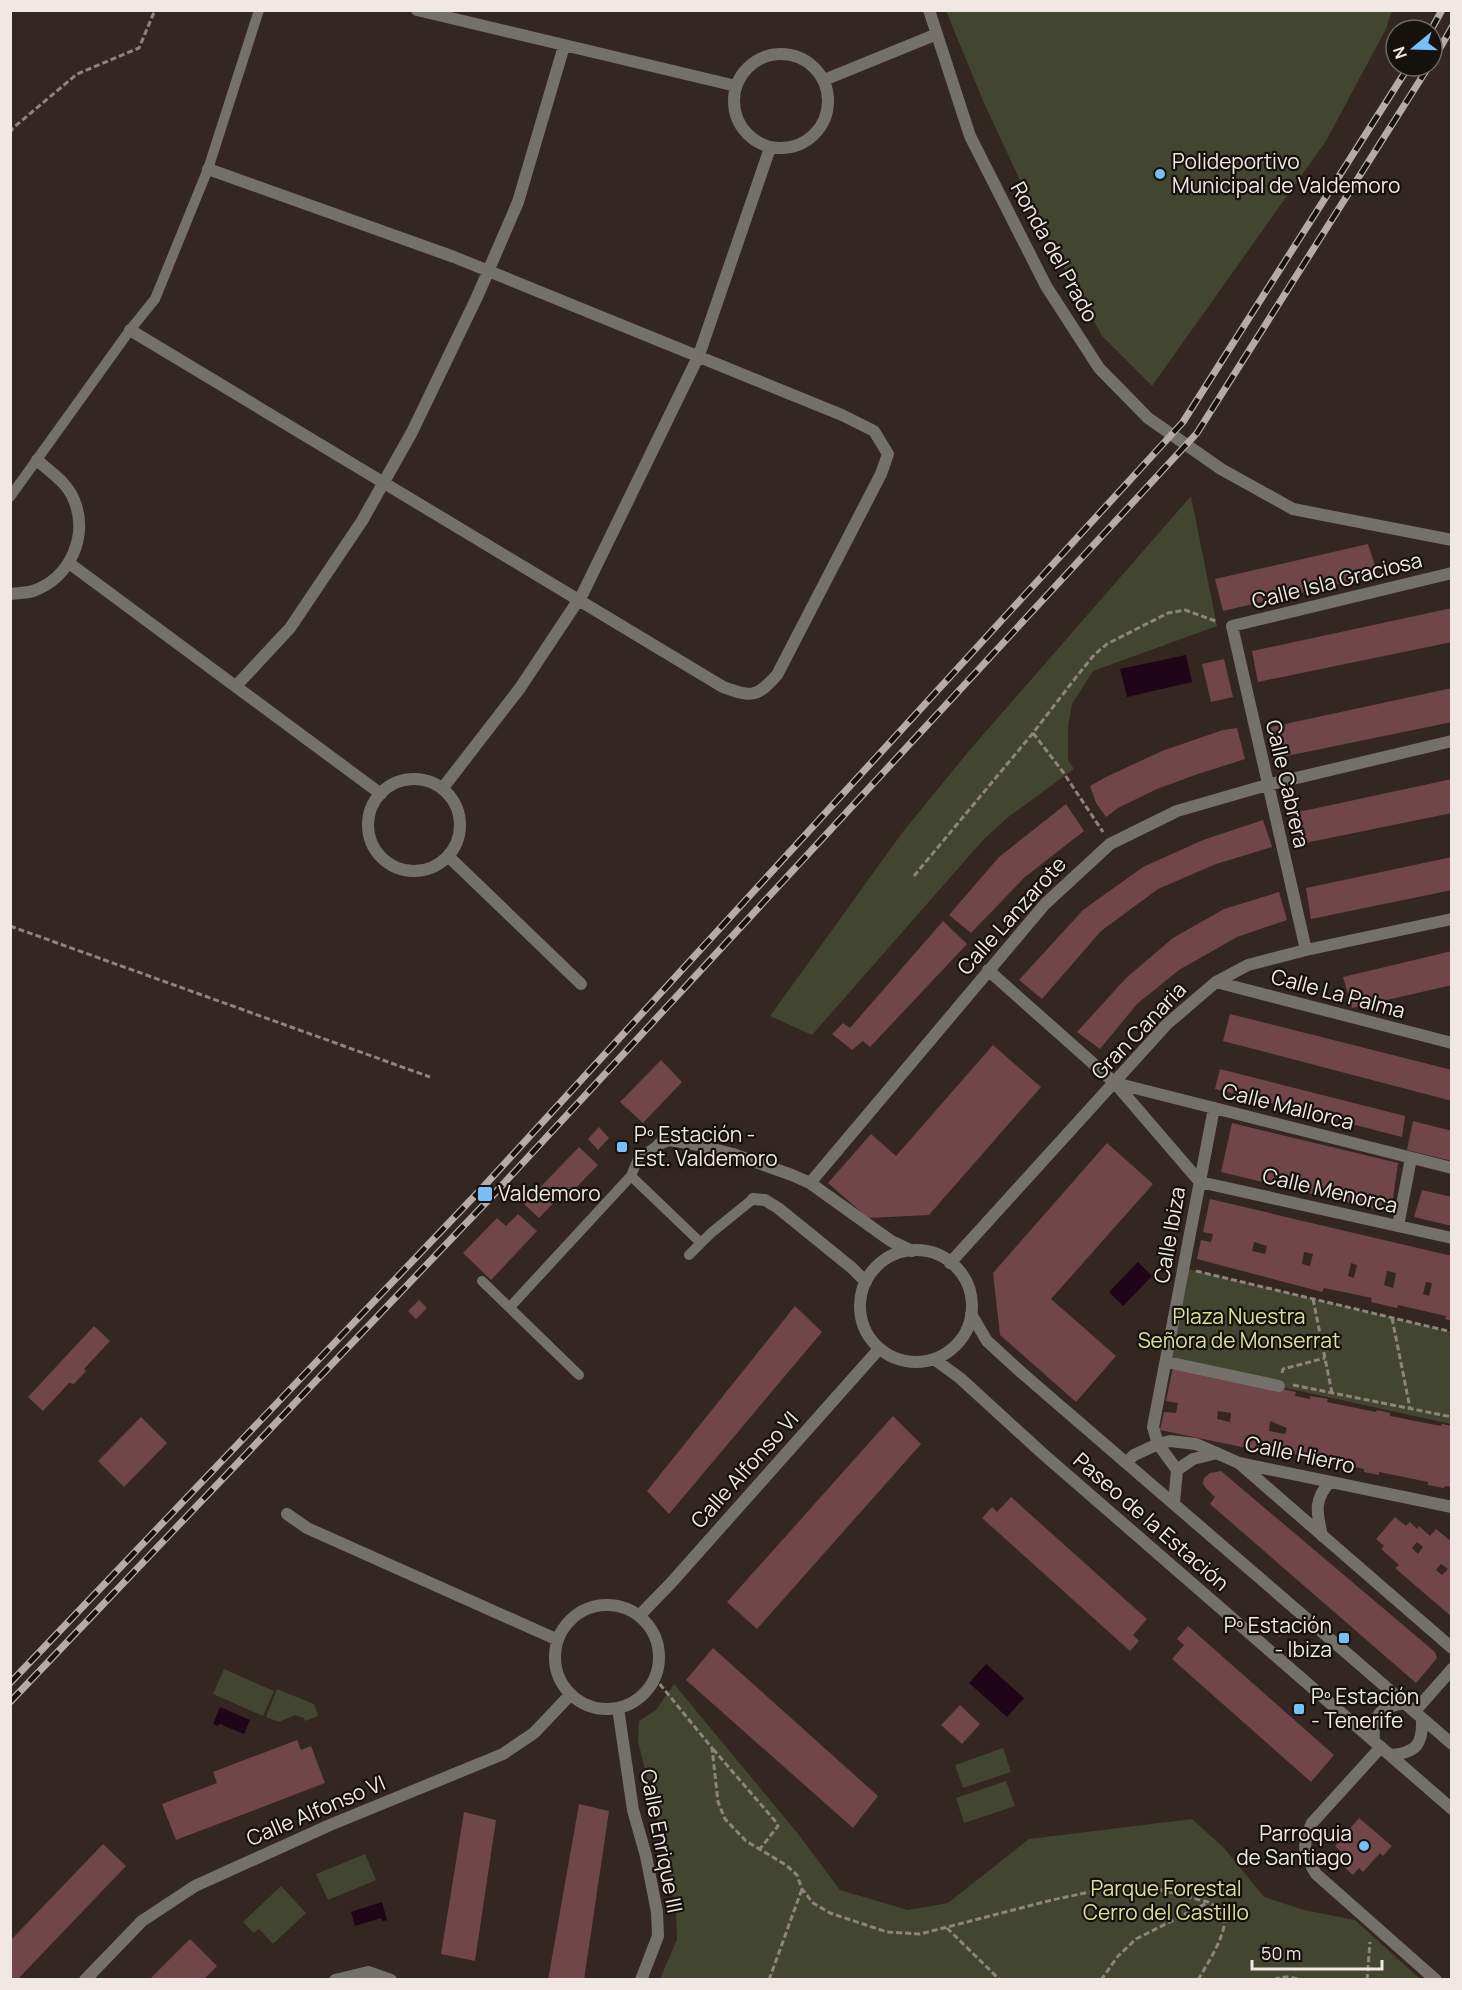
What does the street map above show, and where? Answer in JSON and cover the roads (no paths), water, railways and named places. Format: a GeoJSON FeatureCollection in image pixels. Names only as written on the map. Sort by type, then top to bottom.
{"type":"FeatureCollection","features":[{"type":"Feature","properties":{"kind":"street"},"geometry":{"type":"LineString","coordinates":[[417,10],[736,86]]}},
{"type":"Feature","properties":{"kind":"street","name":"Ronda del Prado"},"geometry":{"type":"LineString","coordinates":[[929,10],[970,136],[1046,286],[1099,368],[1148,418],[1221,469],[1293,509],[1452,540]]}},
{"type":"Feature","properties":{"kind":"street"},"geometry":{"type":"LineString","coordinates":[[824,80],[937,34]]}},
{"type":"Feature","properties":{"kind":"street"},"geometry":{"type":"LineString","coordinates":[[236,686],[290,628],[362,521],[412,432],[489,271],[518,202],[564,46]]}},
{"type":"Feature","properties":{"kind":"street"},"geometry":{"type":"LineString","coordinates":[[778,54],[801,58],[815,67],[824,80],[829,95],[828,110],[823,125],[813,137],[800,146],[786,149],[770,148],[756,142],[745,132],[737,119],[733,103],[736,86],[743,73],[755,61],[778,54]]}},
{"type":"Feature","properties":{"kind":"street"},"geometry":{"type":"LineString","coordinates":[[442,789],[520,688],[579,600],[699,355],[770,148]]}},
{"type":"Feature","properties":{"kind":"street"},"geometry":{"type":"LineString","coordinates":[[130,330],[723,687],[746,695],[764,690],[777,675],[882,474],[888,454],[874,431],[843,415],[489,271],[208,169]]}},
{"type":"Feature","properties":{"kind":"street"},"geometry":{"type":"LineString","coordinates":[[10,594],[32,591],[53,581],[69,563],[78,544],[80,521],[74,499],[62,480],[37,460]]}},
{"type":"Feature","properties":{"kind":"street"},"geometry":{"type":"LineString","coordinates":[[69,563],[381,794]]}},
{"type":"Feature","properties":{"kind":"street","name":"Calle Isla Graciosa"},"geometry":{"type":"LineString","coordinates":[[1232,626],[1452,573]]}},
{"type":"Feature","properties":{"kind":"street","name":"Calle Cabrera"},"geometry":{"type":"LineString","coordinates":[[1232,626],[1306,950]]}},
{"type":"Feature","properties":{"kind":"street","name":"Calle Lanzarote"},"geometry":{"type":"LineString","coordinates":[[810,1184],[1045,904],[1110,844],[1177,811],[1267,784],[1452,741]]}},
{"type":"Feature","properties":{"kind":"street"},"geometry":{"type":"LineString","coordinates":[[407,779],[423,780],[442,789],[456,807],[460,822],[459,837],[448,856],[428,870],[413,872],[384,861],[369,835],[368,820],[373,805],[381,794],[393,784],[407,779]]}},
{"type":"Feature","properties":{"kind":"street"},"geometry":{"type":"LineString","coordinates":[[448,856],[581,984]]}},
{"type":"Feature","properties":{"kind":"street","name":"Gran Canaria"},"geometry":{"type":"LineString","coordinates":[[950,1263],[1167,1024],[1216,982],[1248,965],[1306,950],[1452,919]]}},
{"type":"Feature","properties":{"kind":"street"},"geometry":{"type":"LineString","coordinates":[[988,970],[1115,1083],[1200,1182]]}},
{"type":"Feature","properties":{"kind":"street","name":"Calle La Palma"},"geometry":{"type":"LineString","coordinates":[[1216,982],[1452,1043]]}},
{"type":"Feature","properties":{"kind":"street","name":"Calle Mallorca"},"geometry":{"type":"LineString","coordinates":[[1115,1083],[1452,1168]]}},
{"type":"Feature","properties":{"kind":"street","name":"Calle Ibiza"},"geometry":{"type":"LineString","coordinates":[[1158,1444],[1153,1427],[1214,1108]]}},
{"type":"Feature","properties":{"kind":"street"},"geometry":{"type":"LineString","coordinates":[[659,1144],[676,1140],[733,1154],[792,1175],[810,1184],[891,1241],[912,1251]]}},
{"type":"Feature","properties":{"kind":"street"},"geometry":{"type":"LineString","coordinates":[[1398,1226],[1411,1158]]}},
{"type":"Feature","properties":{"kind":"street","name":"Calle Menorca"},"geometry":{"type":"LineString","coordinates":[[1200,1182],[1452,1238]]}},
{"type":"Feature","properties":{"kind":"street"},"geometry":{"type":"LineString","coordinates":[[753,1199],[765,1200],[778,1208],[866,1282]]}},
{"type":"Feature","properties":{"kind":"street"},"geometry":{"type":"LineString","coordinates":[[912,1251],[926,1251],[939,1255],[950,1263],[963,1277],[970,1294],[971,1314],[967,1328],[959,1342],[948,1352],[934,1359],[920,1362],[905,1362],[879,1349],[867,1335],[861,1318],[860,1299],[866,1282],[874,1270],[885,1260],[898,1253],[912,1251]]}},
{"type":"Feature","properties":{"kind":"street","name":"Paseo de la Estación"},"geometry":{"type":"LineString","coordinates":[[971,1314],[987,1341],[1452,1744]]}},
{"type":"Feature","properties":{"kind":"street","name":"Calle Alfonso VI"},"geometry":{"type":"LineString","coordinates":[[639,1616],[879,1349]]}},
{"type":"Feature","properties":{"kind":"street","name":"Paseo de la Estación"},"geometry":{"type":"LineString","coordinates":[[934,1359],[960,1378],[1051,1461],[1452,1809]]}},
{"type":"Feature","properties":{"kind":"street"},"geometry":{"type":"LineString","coordinates":[[1167,1362],[1279,1386]]}},
{"type":"Feature","properties":{"kind":"street"},"geometry":{"type":"LineString","coordinates":[[1127,1462],[1134,1455],[1170,1441],[1196,1444],[1217,1453]]}},
{"type":"Feature","properties":{"kind":"street"},"geometry":{"type":"LineString","coordinates":[[1158,1444],[1177,1470],[1174,1503]]}},
{"type":"Feature","properties":{"kind":"street","name":"Calle Hierro"},"geometry":{"type":"LineString","coordinates":[[1177,1470],[1193,1459],[1217,1453],[1239,1463],[1452,1507]]}},
{"type":"Feature","properties":{"kind":"street"},"geometry":{"type":"LineString","coordinates":[[1239,1463],[1452,1648]]}},
{"type":"Feature","properties":{"kind":"street"},"geometry":{"type":"LineString","coordinates":[[1322,1536],[1317,1503],[1330,1482]]}},
{"type":"Feature","properties":{"kind":"street"},"geometry":{"type":"LineString","coordinates":[[287,1515],[307,1528],[558,1640]]}},
{"type":"Feature","properties":{"kind":"street"},"geometry":{"type":"LineString","coordinates":[[608,1605],[624,1608],[639,1616],[649,1626],[656,1639],[659,1654],[658,1668],[644,1694],[632,1703],[618,1708],[601,1709],[585,1704],[571,1694],[562,1683],[555,1654],[558,1640],[566,1626],[578,1614],[592,1607],[608,1605]]}},
{"type":"Feature","properties":{"kind":"street"},"geometry":{"type":"LineString","coordinates":[[1414,1711],[1452,1669]]}},
{"type":"Feature","properties":{"kind":"street","name":"Calle Alfonso VI"},"geometry":{"type":"LineString","coordinates":[[85,1980],[142,1921],[195,1886],[330,1825],[503,1754],[534,1733],[571,1694]]}},
{"type":"Feature","properties":{"kind":"street","name":"Calle Enrique III"},"geometry":{"type":"LineString","coordinates":[[618,1708],[633,1810],[646,1856],[657,1912],[658,1936],[641,1980]]}},
{"type":"Feature","properties":{"kind":"street"},"geometry":{"type":"LineString","coordinates":[[1381,1747],[1375,1721],[1379,1714],[1385,1708],[1414,1711]]}},
{"type":"Feature","properties":{"kind":"street"},"geometry":{"type":"LineString","coordinates":[[1381,1747],[1402,1754],[1416,1747],[1422,1733],[1414,1711]]}},
{"type":"Feature","properties":{"kind":"street"},"geometry":{"type":"LineString","coordinates":[[1381,1747],[1312,1823],[1305,1838],[1306,1857],[1316,1874],[1436,1980]]}},
{"type":"Feature","properties":{"kind":"street"},"geometry":{"type":"LineString","coordinates":[[335,1980],[368,1972],[391,1980]]}},
{"type":"Feature","properties":{"kind":"lane"},"geometry":{"type":"LineString","coordinates":[[10,497],[130,330],[155,299],[208,169],[259,10]]}},
{"type":"Feature","properties":{"kind":"lane"},"geometry":{"type":"LineString","coordinates":[[510,1307],[632,1176],[638,1159],[659,1144]]}},
{"type":"Feature","properties":{"kind":"lane"},"geometry":{"type":"LineString","coordinates":[[632,1176],[701,1243]]}},
{"type":"Feature","properties":{"kind":"lane"},"geometry":{"type":"LineString","coordinates":[[689,1255],[753,1199]]}},
{"type":"Feature","properties":{"kind":"lane"},"geometry":{"type":"LineString","coordinates":[[482,1281],[579,1376]]}},
{"type":"Feature","properties":{"kind":"railway"},"geometry":{"type":"LineString","coordinates":[[1438,18],[1442,10]]}},
{"type":"Feature","properties":{"kind":"railway"},"geometry":{"type":"LineString","coordinates":[[1444,41],[1452,27]]}},
{"type":"Feature","properties":{"kind":"railway"},"geometry":{"type":"LineString","coordinates":[[10,1683],[486,1184],[1183,422],[1401,78]]}},
{"type":"Feature","properties":{"kind":"railway"},"geometry":{"type":"LineString","coordinates":[[10,1702],[495,1193],[1197,433],[1421,78]]}},
{"type":"Feature","properties":{"kind":"place","name":"Polideportivo Municipal de Valdemoro"},"geometry":{"type":"Point","coordinates":[1160,174]}},
{"type":"Feature","properties":{"kind":"place","name":"Pº Estación - Est. Valdemoro"},"geometry":{"type":"Point","coordinates":[622,1147]}},
{"type":"Feature","properties":{"kind":"place","name":"Valdemoro"},"geometry":{"type":"Point","coordinates":[485,1194]}},
{"type":"Feature","properties":{"kind":"place","name":"Pº Estación - Ibiza"},"geometry":{"type":"Point","coordinates":[1344,1638]}},
{"type":"Feature","properties":{"kind":"place","name":"Pº Estación - Tenerife"},"geometry":{"type":"Point","coordinates":[1299,1709]}},
{"type":"Feature","properties":{"kind":"place","name":"Parroquia de Santiago"},"geometry":{"type":"Point","coordinates":[1364,1846]}},
{"type":"Feature","properties":{"kind":"park label","name":"Plaza Nuestra Señora de Monserrat"},"geometry":{"type":"Point","coordinates":[1239,1329]}},
{"type":"Feature","properties":{"kind":"park label","name":"Parque Forestal Cerro del Castillo"},"geometry":{"type":"Point","coordinates":[1166,1901]}}]}
